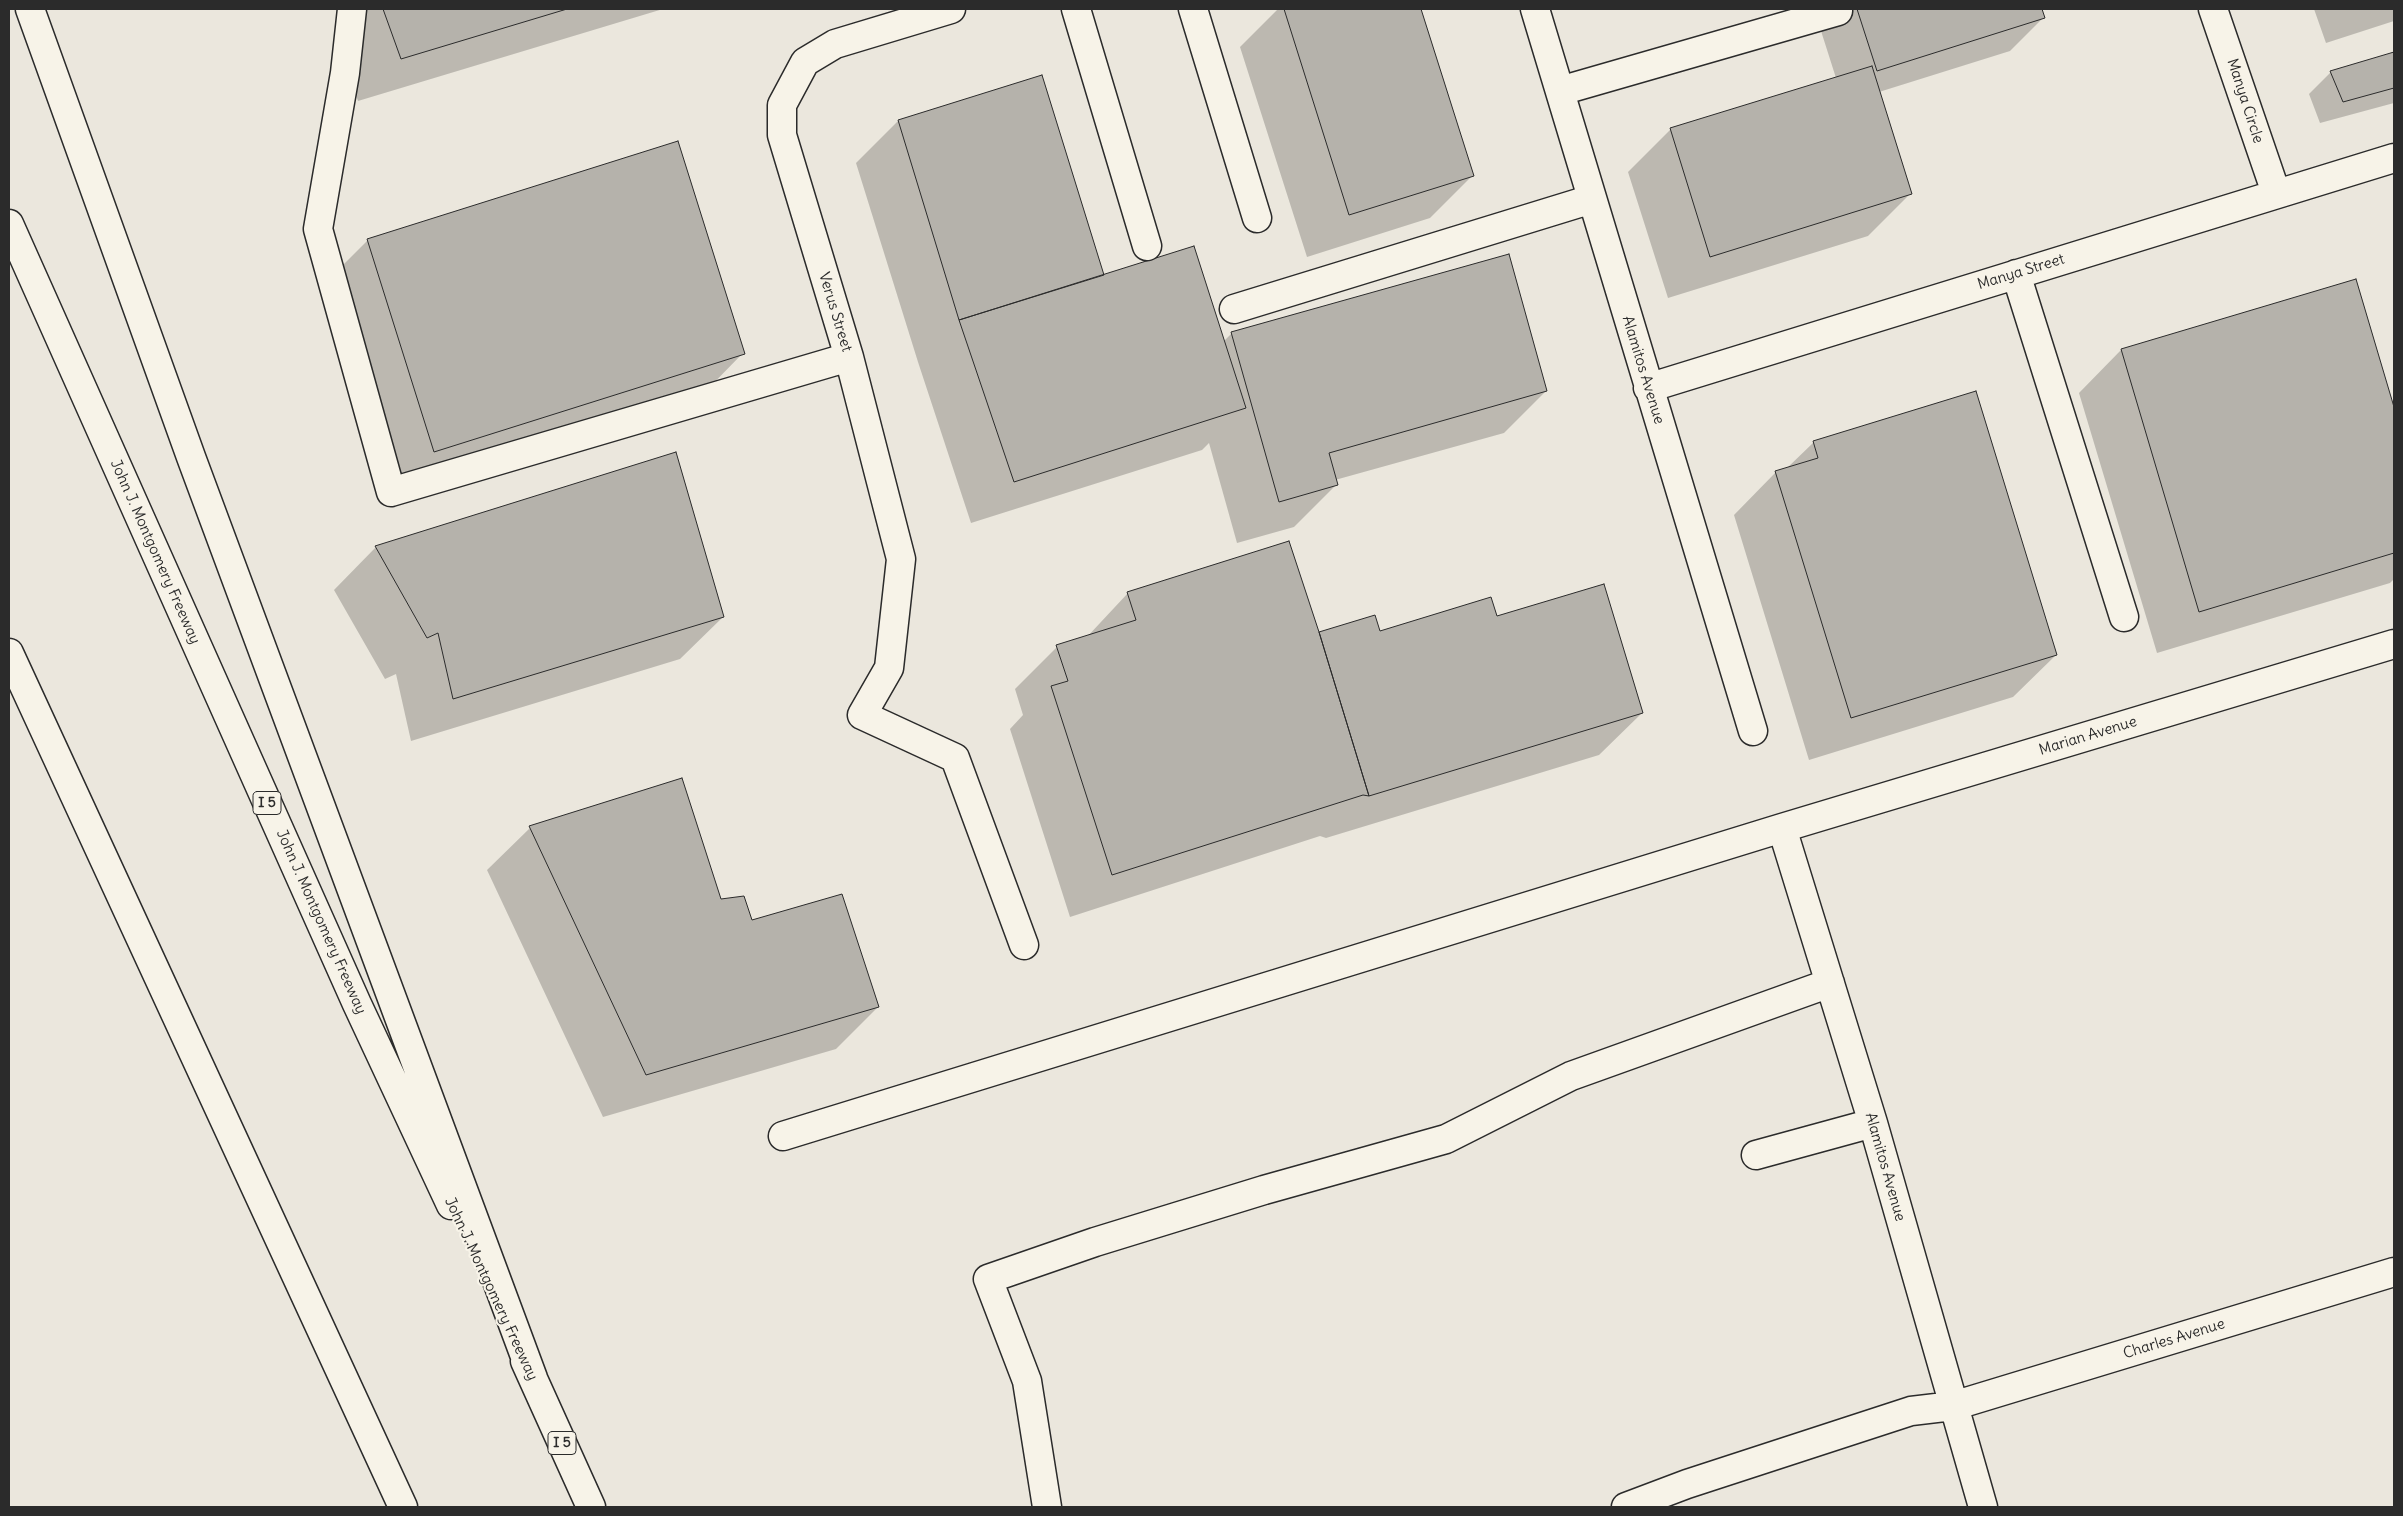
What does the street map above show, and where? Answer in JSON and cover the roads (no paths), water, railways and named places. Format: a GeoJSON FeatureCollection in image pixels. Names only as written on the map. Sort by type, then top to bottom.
{"type":"FeatureCollection","features":[{"type":"Feature","properties":{"kind":"main road"},"geometry":{"type":"LineString","coordinates":[[30,9],[191,457],[533,1378]]}},
{"type":"Feature","properties":{"kind":"main road"},"geometry":{"type":"LineString","coordinates":[[352,9],[345,73],[318,230],[391,492],[850,357]]}},
{"type":"Feature","properties":{"kind":"main road","name":"Verus Street"},"geometry":{"type":"LineString","coordinates":[[951,9],[835,44],[804,62],[782,105],[782,135],[850,357],[900,559],[888,668],[862,715],[955,758],[1024,945]]}},
{"type":"Feature","properties":{"kind":"main road"},"geometry":{"type":"LineString","coordinates":[[1076,9],[1147,246]]}},
{"type":"Feature","properties":{"kind":"main road"},"geometry":{"type":"LineString","coordinates":[[1193,9],[1257,218]]}},
{"type":"Feature","properties":{"kind":"main road","name":"Alamitos Avenue"},"geometry":{"type":"LineString","coordinates":[[1535,9],[1753,731]]}},
{"type":"Feature","properties":{"kind":"main road","name":"Manya Circle"},"geometry":{"type":"LineString","coordinates":[[2213,9],[2276,193]]}},
{"type":"Feature","properties":{"kind":"main road"},"geometry":{"type":"LineString","coordinates":[[1560,91],[1838,11]]}},
{"type":"Feature","properties":{"kind":"main road","name":"Manya Street"},"geometry":{"type":"LineString","coordinates":[[1648,388],[2394,158]]}},
{"type":"Feature","properties":{"kind":"main road"},"geometry":{"type":"LineString","coordinates":[[1234,309],[1592,199]]}},
{"type":"Feature","properties":{"kind":"main road","name":"John J. Montgomery Freeway"},"geometry":{"type":"LineString","coordinates":[[9,224],[357,1004],[533,1378],[591,1507]]}},
{"type":"Feature","properties":{"kind":"main road"},"geometry":{"type":"LineString","coordinates":[[2016,274],[2124,617]]}},
{"type":"Feature","properties":{"kind":"main road","name":"Marian Avenue"},"geometry":{"type":"LineString","coordinates":[[782,1136],[1782,828],[2394,644]]}},
{"type":"Feature","properties":{"kind":"main road"},"geometry":{"type":"LineString","coordinates":[[9,653],[403,1507]]}},
{"type":"Feature","properties":{"kind":"main road","name":"Alamitos Avenue"},"geometry":{"type":"LineString","coordinates":[[1782,828],[1873,1124],[1983,1507]]}},
{"type":"Feature","properties":{"kind":"main road"},"geometry":{"type":"LineString","coordinates":[[1047,1507],[1027,1381],[988,1279],[1114,1236],[1264,1190],[1446,1139],[1571,1076],[1830,983]]}},
{"type":"Feature","properties":{"kind":"main road"},"geometry":{"type":"LineString","coordinates":[[1756,1155],[1873,1124]]}},
{"type":"Feature","properties":{"kind":"main road","name":"Charles Avenue"},"geometry":{"type":"LineString","coordinates":[[1626,1507],[1687,1484],[1911,1412],[1953,1406],[2394,1272]]}}]}
